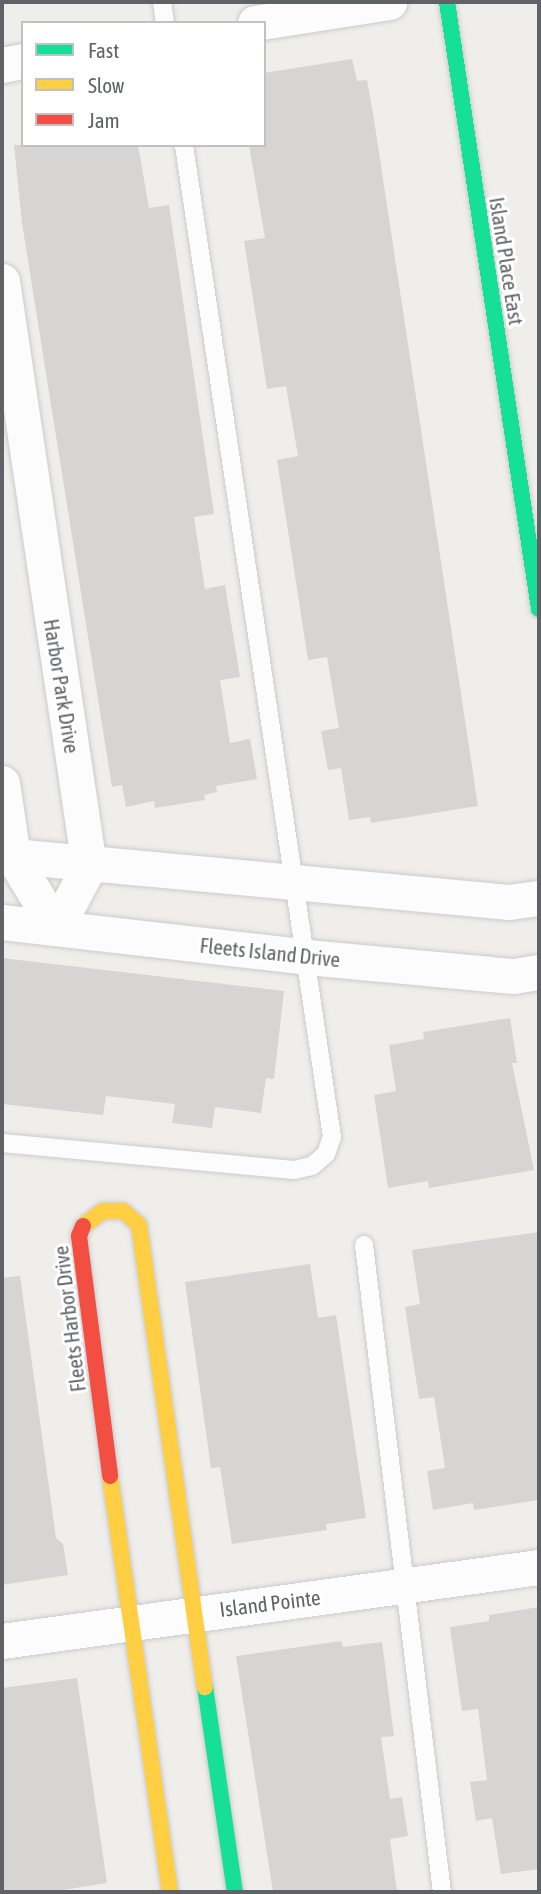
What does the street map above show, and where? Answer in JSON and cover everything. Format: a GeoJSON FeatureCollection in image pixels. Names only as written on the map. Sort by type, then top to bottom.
{"type":"FeatureCollection","features":[{"type":"Feature","properties":{"kind":"street"},"geometry":{"type":"LineString","coordinates":[[266,21],[389,2]]}},
{"type":"Feature","properties":{"kind":"street","name":"Island Place East"},"geometry":{"type":"LineString","coordinates":[[447,2],[528,467],[539,609]]}},
{"type":"Feature","properties":{"kind":"street"},"geometry":{"type":"LineString","coordinates":[[2,65],[21,61]]}},
{"type":"Feature","properties":{"kind":"street","name":"Harbor Park Drive"},"geometry":{"type":"LineString","coordinates":[[2,281],[89,866]]}},
{"type":"Feature","properties":{"kind":"street"},"geometry":{"type":"LineString","coordinates":[[2,783],[7,856],[56,928],[89,866]]}},
{"type":"Feature","properties":{"kind":"street"},"geometry":{"type":"LineString","coordinates":[[7,856],[89,866],[295,880],[509,902],[539,898]]}},
{"type":"Feature","properties":{"kind":"street","name":"Fleets Island Drive"},"geometry":{"type":"LineString","coordinates":[[2,922],[307,957],[513,976],[539,972]]}},
{"type":"Feature","properties":{"kind":"street","name":"Fleets Harbor Drive"},"geometry":{"type":"LineString","coordinates":[[170,1892],[129,1621],[79,1236],[84,1222],[103,1211],[123,1211],[139,1225],[198,1612],[235,1892]]}},
{"type":"Feature","properties":{"kind":"street","name":"Island Pointe"},"geometry":{"type":"LineString","coordinates":[[2,1641],[129,1621],[539,1567]]}},
{"type":"Feature","properties":{"kind":"lane"},"geometry":{"type":"LineString","coordinates":[[162,2],[165,21]]}},
{"type":"Feature","properties":{"kind":"lane"},"geometry":{"type":"LineString","coordinates":[[2,1143],[294,1170],[312,1166],[326,1154],[332,1137],[184,147]]}},
{"type":"Feature","properties":{"kind":"lane"},"geometry":{"type":"LineString","coordinates":[[364,1245],[442,1892]]}},
{"type":"Feature","properties":{"kind":"building"},"geometry":{"type":"Polygon","coordinates":[[[352,59],[357,81],[367,80],[478,806],[371,823],[370,817],[349,820],[341,768],[328,770],[321,731],[339,728],[327,657],[308,660],[277,460],[298,456],[286,386],[267,389],[244,241],[265,238],[249,147],[266,147],[266,73],[352,59]]]}},
{"type":"Feature","properties":{"kind":"building"},"geometry":{"type":"Polygon","coordinates":[[[14,145],[138,147],[149,208],[169,205],[214,514],[194,517],[205,589],[225,585],[240,677],[220,680],[230,743],[250,739],[257,779],[216,786],[217,792],[204,795],[205,800],[155,808],[154,801],[126,807],[122,785],[112,787],[22,223],[14,145]]]}},
{"type":"Feature","properties":{"kind":"building"},"geometry":{"type":"Polygon","coordinates":[[[2,958],[284,991],[274,1079],[266,1078],[261,1113],[215,1107],[212,1128],[172,1123],[175,1104],[106,1096],[103,1115],[2,1104],[2,958]]]}},
{"type":"Feature","properties":{"kind":"building"},"geometry":{"type":"Polygon","coordinates":[[[510,1018],[517,1063],[512,1063],[534,1170],[429,1188],[428,1181],[388,1188],[374,1095],[396,1091],[389,1045],[424,1039],[423,1032],[510,1018]]]}},
{"type":"Feature","properties":{"kind":"building"},"geometry":{"type":"Polygon","coordinates":[[[539,1232],[539,1500],[474,1510],[473,1503],[433,1510],[427,1471],[445,1468],[434,1397],[419,1399],[405,1307],[420,1304],[412,1250],[539,1232]]]}},
{"type":"Feature","properties":{"kind":"building"},"geometry":{"type":"Polygon","coordinates":[[[310,1264],[318,1318],[336,1315],[366,1518],[326,1524],[327,1530],[232,1544],[220,1467],[211,1468],[185,1282],[310,1264]]]}},
{"type":"Feature","properties":{"kind":"building"},"geometry":{"type":"Polygon","coordinates":[[[20,1276],[56,1538],[63,1544],[68,1575],[2,1585],[2,1278],[20,1276]]]}},
{"type":"Feature","properties":{"kind":"building"},"geometry":{"type":"Polygon","coordinates":[[[539,1607],[539,1869],[501,1874],[492,1818],[476,1821],[470,1782],[487,1780],[478,1709],[462,1711],[450,1627],[489,1621],[489,1615],[539,1607]]]}},
{"type":"Feature","properties":{"kind":"building"},"geometry":{"type":"Polygon","coordinates":[[[341,1641],[343,1647],[382,1642],[394,1736],[381,1737],[390,1799],[402,1797],[408,1836],[390,1839],[397,1892],[273,1892],[236,1656],[341,1641]]]}},
{"type":"Feature","properties":{"kind":"building"},"geometry":{"type":"Polygon","coordinates":[[[77,1678],[107,1883],[50,1892],[2,1892],[2,1688],[77,1678]]]}},
{"type":"Feature","properties":{"kind":"traffic: fast"},"geometry":{"type":"LineString","coordinates":[[447,2],[539,609]]}},
{"type":"Feature","properties":{"kind":"traffic: fast"},"geometry":{"type":"LineString","coordinates":[[205,1687],[235,1892]]}},
{"type":"Feature","properties":{"kind":"traffic: slow"},"geometry":{"type":"LineString","coordinates":[[83,1226],[103,1211],[123,1211],[139,1225],[205,1687]]}},
{"type":"Feature","properties":{"kind":"traffic: slow"},"geometry":{"type":"LineString","coordinates":[[110,1476],[170,1892]]}},
{"type":"Feature","properties":{"kind":"traffic: jam"},"geometry":{"type":"LineString","coordinates":[[83,1226],[79,1236],[110,1476]]}}]}
